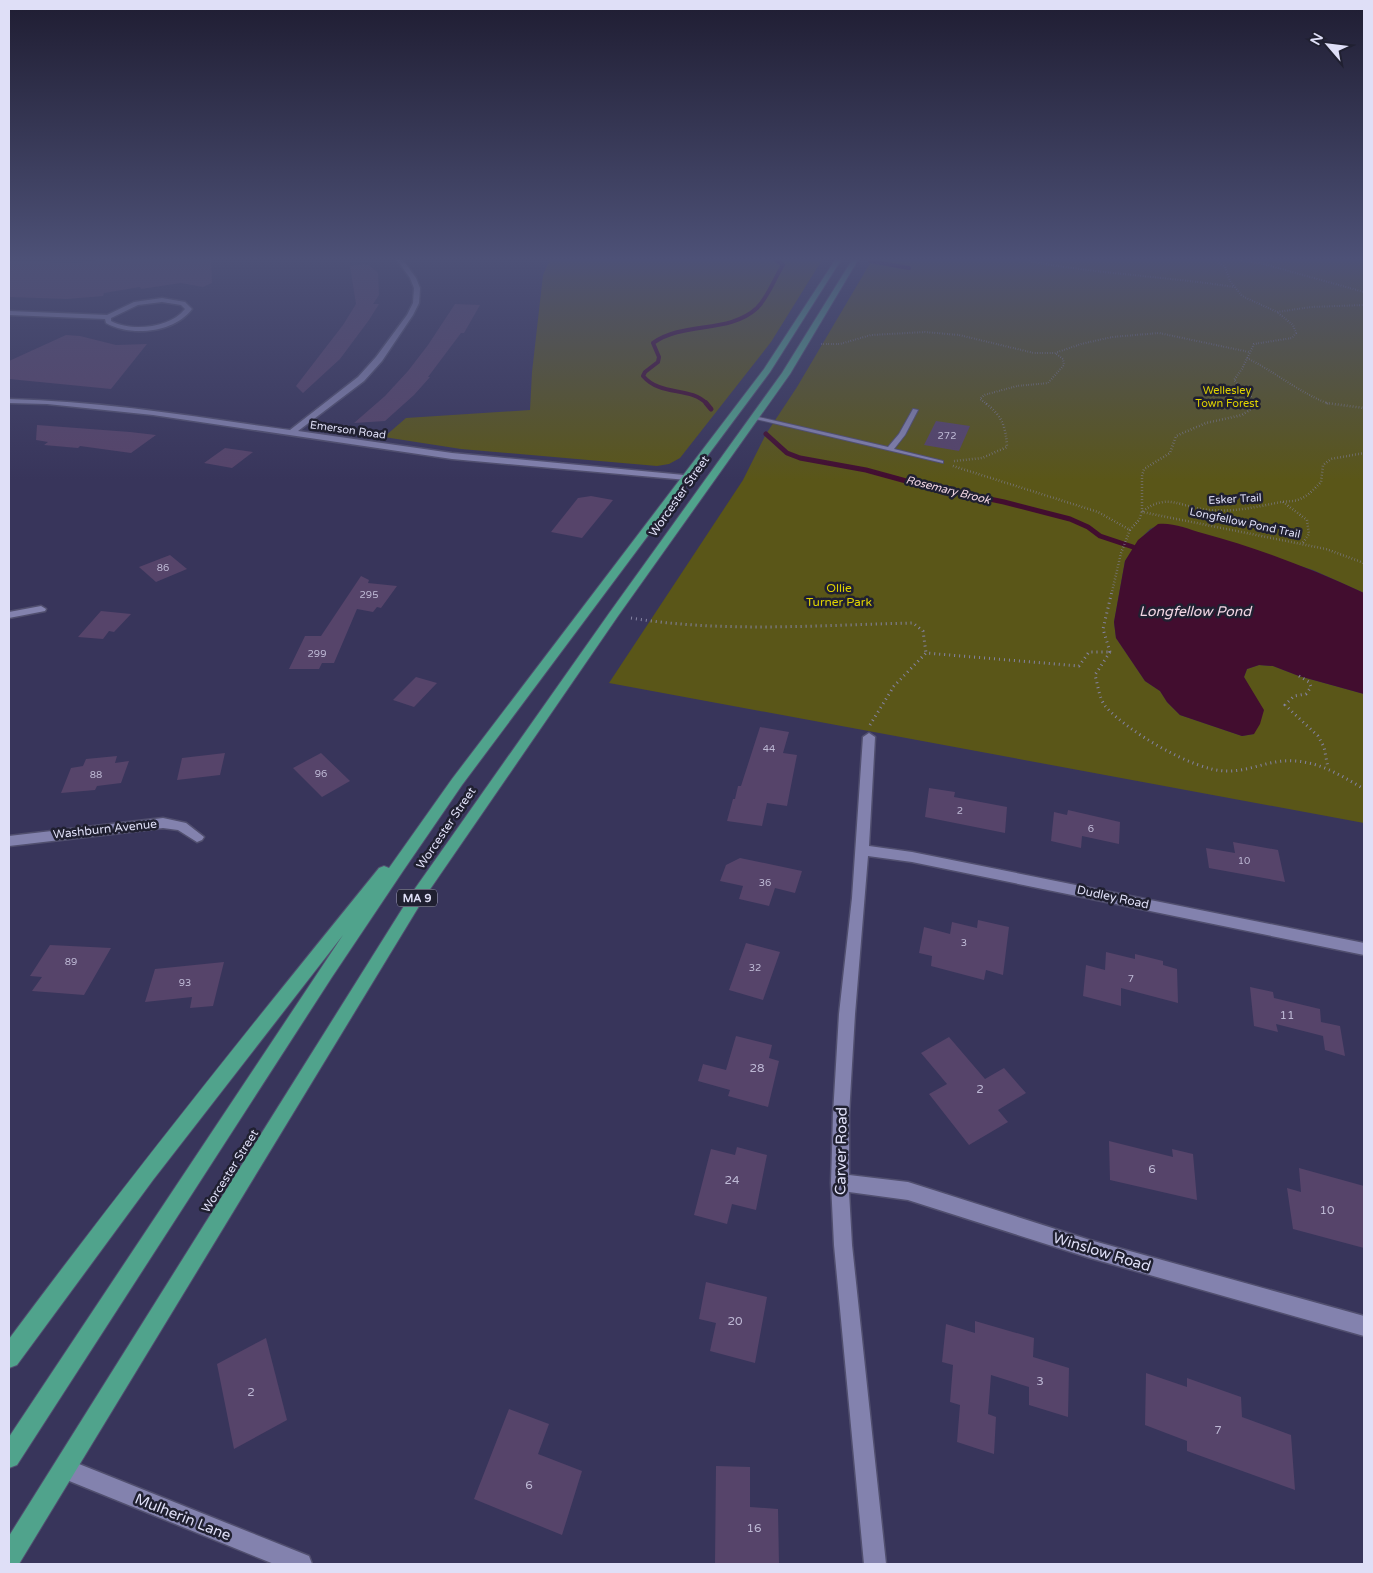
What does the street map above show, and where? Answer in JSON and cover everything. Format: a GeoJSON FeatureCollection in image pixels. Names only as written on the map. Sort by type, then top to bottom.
{"type":"FeatureCollection","features":[{"type":"Feature","properties":{"kind":"highway","name":"Worcester Street"},"geometry":{"type":"LineString","coordinates":[[9,1457],[331,965],[457,782],[776,356],[791,333]]}},
{"type":"Feature","properties":{"kind":"highway","name":"Worcester Street"},"geometry":{"type":"LineString","coordinates":[[9,1558],[419,894],[614,614],[754,418],[811,333]]}},
{"type":"Feature","properties":{"kind":"highway"},"geometry":{"type":"LineString","coordinates":[[9,1357],[110,1220],[263,1022],[457,782]]}},
{"type":"Feature","properties":{"kind":"street"},"geometry":{"type":"LineString","coordinates":[[291,433],[361,379],[397,333]]}},
{"type":"Feature","properties":{"kind":"street","name":"Emerson Road"},"geometry":{"type":"LineString","coordinates":[[9,401],[46,402],[153,413],[466,458],[684,478]]}},
{"type":"Feature","properties":{"kind":"street"},"geometry":{"type":"LineString","coordinates":[[9,615],[41,609]]}},
{"type":"Feature","properties":{"kind":"street","name":"Carver Road"},"geometry":{"type":"LineString","coordinates":[[869,737],[862,850],[846,1023],[841,1115],[840,1183],[842,1245],[874,1564]]}},
{"type":"Feature","properties":{"kind":"street","name":"Washburn Avenue"},"geometry":{"type":"LineString","coordinates":[[9,841],[163,823],[181,826],[197,838]]}},
{"type":"Feature","properties":{"kind":"street","name":"Dudley Road"},"geometry":{"type":"LineString","coordinates":[[862,850],[912,857],[1364,949]]}},
{"type":"Feature","properties":{"kind":"street","name":"Winslow Road"},"geometry":{"type":"LineString","coordinates":[[840,1183],[908,1191],[1115,1257],[1364,1326]]}},
{"type":"Feature","properties":{"kind":"street","name":"Mulherin Lane"},"geometry":{"type":"LineString","coordinates":[[64,1469],[301,1564]]}},
{"type":"Feature","properties":{"kind":"lane"},"geometry":{"type":"LineString","coordinates":[[890,449],[902,435],[914,410]]}},
{"type":"Feature","properties":{"kind":"lane"},"geometry":{"type":"LineString","coordinates":[[754,418],[941,462]]}},
{"type":"Feature","properties":{"kind":"path"},"geometry":{"type":"LineString","coordinates":[[805,344],[840,344],[871,335],[900,333]]}},
{"type":"Feature","properties":{"kind":"path"},"geometry":{"type":"LineString","coordinates":[[937,333],[959,336],[1034,353],[1055,353],[1081,344],[1112,337],[1154,333]]}},
{"type":"Feature","properties":{"kind":"path"},"geometry":{"type":"LineString","coordinates":[[1161,333],[1249,352]]}},
{"type":"Feature","properties":{"kind":"path"},"geometry":{"type":"LineString","coordinates":[[1110,652],[1103,629],[1122,553],[1130,530],[1142,512],[1142,476],[1144,469],[1170,453],[1176,436],[1198,426],[1217,420],[1237,417],[1250,411],[1254,404],[1251,397],[1234,380],[1242,369],[1249,352],[1254,344],[1292,338],[1296,333]]}},
{"type":"Feature","properties":{"kind":"path"},"geometry":{"type":"LineString","coordinates":[[941,462],[982,458],[1007,447],[1007,427],[996,412],[980,399],[984,395],[1018,386],[1048,383],[1064,365],[1063,359],[1055,353]]}},
{"type":"Feature","properties":{"kind":"path"},"geometry":{"type":"LineString","coordinates":[[1247,358],[1274,372],[1286,382],[1328,404],[1364,408]]}},
{"type":"Feature","properties":{"kind":"path","name":"Esker Trail"},"geometry":{"type":"LineString","coordinates":[[1142,512],[1150,504],[1161,500],[1188,504],[1204,510],[1270,506],[1300,500],[1321,482],[1323,465],[1331,459],[1364,453]]}},
{"type":"Feature","properties":{"kind":"path"},"geometry":{"type":"LineString","coordinates":[[941,462],[987,475],[1027,490],[1098,512],[1130,530]]}},
{"type":"Feature","properties":{"kind":"path"},"geometry":{"type":"LineString","coordinates":[[1283,502],[1307,520],[1308,534],[1302,544]]}},
{"type":"Feature","properties":{"kind":"path","name":"Longfellow Pond Trail"},"geometry":{"type":"LineString","coordinates":[[1142,512],[1302,544],[1364,563]]}},
{"type":"Feature","properties":{"kind":"path"},"geometry":{"type":"LineString","coordinates":[[614,614],[649,621],[735,626],[913,623],[923,631],[926,653]]}},
{"type":"Feature","properties":{"kind":"path"},"geometry":{"type":"LineString","coordinates":[[869,737],[870,725],[879,708],[903,674],[926,653],[1079,666],[1089,652],[1110,652]]}},
{"type":"Feature","properties":{"kind":"path"},"geometry":{"type":"LineString","coordinates":[[1110,652],[1095,675],[1104,705],[1126,724],[1185,760],[1219,771],[1239,771],[1264,763],[1284,760],[1311,763],[1328,768],[1364,789]]}},
{"type":"Feature","properties":{"kind":"path"},"geometry":{"type":"LineString","coordinates":[[1299,676],[1309,682],[1311,688],[1306,694],[1294,696],[1285,705],[1292,716],[1311,729],[1321,741],[1328,768]]}},
{"type":"Feature","properties":{"kind":"green space"},"geometry":{"type":"Polygon","coordinates":[[[536,333],[776,333],[680,458],[669,464],[657,466],[461,449],[384,437],[406,418],[530,410],[536,333]]]}},
{"type":"Feature","properties":{"kind":"green space"},"geometry":{"type":"Polygon","coordinates":[[[829,333],[1364,333],[1364,593],[1313,570],[1161,524],[1150,529],[1139,540],[1125,561],[1114,622],[1116,638],[1145,681],[1160,691],[1167,702],[1180,715],[1242,736],[1254,734],[1252,692],[1244,677],[1247,669],[1259,665],[1273,666],[1299,676],[1364,694],[1364,823],[609,683],[743,480],[766,434],[829,333]]]}},
{"type":"Feature","properties":{"kind":"water","name":"Longfellow Pond"},"geometry":{"type":"Polygon","coordinates":[[[1158,524],[1180,526],[1244,545],[1305,567],[1364,593],[1364,694],[1299,676],[1273,666],[1259,665],[1247,669],[1244,677],[1264,710],[1260,724],[1254,734],[1242,736],[1180,715],[1167,702],[1160,691],[1145,681],[1116,638],[1114,622],[1125,561],[1138,540],[1158,524]]]}},
{"type":"Feature","properties":{"kind":"building"},"geometry":{"type":"Polygon","coordinates":[[[337,333],[359,333],[340,359],[303,393],[296,386],[337,333]]]}},
{"type":"Feature","properties":{"kind":"building"},"geometry":{"type":"Polygon","coordinates":[[[436,333],[461,333],[428,377],[430,377],[414,395],[385,421],[354,423],[385,396],[436,333]]]}},
{"type":"Feature","properties":{"kind":"building"},"geometry":{"type":"Polygon","coordinates":[[[66,335],[80,336],[116,345],[147,344],[111,389],[9,379],[9,361],[66,335]]]}},
{"type":"Feature","properties":{"kind":"building"},"geometry":{"type":"Polygon","coordinates":[[[936,421],[970,426],[959,451],[924,445],[936,421]]]}},
{"type":"Feature","properties":{"kind":"building"},"geometry":{"type":"Polygon","coordinates":[[[37,425],[156,435],[131,453],[80,446],[78,448],[44,445],[48,442],[36,440],[37,425]]]}},
{"type":"Feature","properties":{"kind":"building"},"geometry":{"type":"Polygon","coordinates":[[[225,448],[253,452],[232,468],[204,463],[225,448]]]}},
{"type":"Feature","properties":{"kind":"building"},"geometry":{"type":"Polygon","coordinates":[[[591,496],[613,500],[582,538],[551,532],[578,498],[591,496]]]}},
{"type":"Feature","properties":{"kind":"building"},"geometry":{"type":"Polygon","coordinates":[[[170,555],[187,569],[156,582],[139,567],[170,555]]]}},
{"type":"Feature","properties":{"kind":"building"},"geometry":{"type":"Polygon","coordinates":[[[361,576],[369,580],[368,583],[397,586],[381,608],[377,607],[373,612],[357,609],[334,663],[322,663],[319,669],[289,669],[305,636],[321,636],[361,576]]]}},
{"type":"Feature","properties":{"kind":"building"},"geometry":{"type":"Polygon","coordinates":[[[101,611],[131,614],[114,632],[109,631],[103,639],[78,637],[101,611]]]}},
{"type":"Feature","properties":{"kind":"building"},"geometry":{"type":"Polygon","coordinates":[[[416,677],[437,683],[414,707],[393,700],[416,677]]]}},
{"type":"Feature","properties":{"kind":"building"},"geometry":{"type":"Polygon","coordinates":[[[760,727],[789,732],[783,753],[797,755],[787,806],[767,803],[762,826],[727,821],[733,799],[735,799],[738,786],[741,786],[760,727]]]}},
{"type":"Feature","properties":{"kind":"building"},"geometry":{"type":"Polygon","coordinates":[[[225,753],[220,775],[177,780],[182,758],[225,753]]]}},
{"type":"Feature","properties":{"kind":"building"},"geometry":{"type":"Polygon","coordinates":[[[321,753],[350,781],[322,797],[293,768],[321,753]]]}},
{"type":"Feature","properties":{"kind":"building"},"geometry":{"type":"Polygon","coordinates":[[[117,756],[115,763],[129,761],[121,783],[97,786],[95,790],[61,793],[71,768],[83,766],[86,759],[117,756]]]}},
{"type":"Feature","properties":{"kind":"building"},"geometry":{"type":"Polygon","coordinates":[[[929,788],[955,792],[954,797],[1007,807],[1005,833],[925,817],[929,788]]]}},
{"type":"Feature","properties":{"kind":"building"},"geometry":{"type":"Polygon","coordinates":[[[1068,810],[1120,822],[1119,844],[1082,836],[1081,848],[1051,841],[1054,812],[1067,815],[1068,810]]]}},
{"type":"Feature","properties":{"kind":"building"},"geometry":{"type":"Polygon","coordinates":[[[1233,842],[1278,850],[1285,882],[1209,868],[1206,848],[1235,853],[1233,842]]]}},
{"type":"Feature","properties":{"kind":"building"},"geometry":{"type":"Polygon","coordinates":[[[740,858],[802,871],[795,893],[775,888],[769,906],[739,899],[743,886],[720,881],[726,865],[740,858]]]}},
{"type":"Feature","properties":{"kind":"building"},"geometry":{"type":"Polygon","coordinates":[[[978,920],[1009,927],[1003,975],[986,970],[984,980],[931,966],[932,956],[919,953],[924,927],[950,934],[952,922],[977,928],[978,920]]]}},
{"type":"Feature","properties":{"kind":"building"},"geometry":{"type":"Polygon","coordinates":[[[746,943],[780,952],[763,1000],[729,990],[746,943]]]}},
{"type":"Feature","properties":{"kind":"building"},"geometry":{"type":"Polygon","coordinates":[[[50,945],[111,948],[84,995],[32,991],[42,977],[30,976],[50,945]]]}},
{"type":"Feature","properties":{"kind":"building"},"geometry":{"type":"Polygon","coordinates":[[[1106,952],[1135,959],[1135,954],[1163,961],[1163,965],[1177,969],[1178,1003],[1121,988],[1121,1006],[1083,996],[1086,965],[1105,970],[1106,952]]]}},
{"type":"Feature","properties":{"kind":"building"},"geometry":{"type":"Polygon","coordinates":[[[224,962],[213,1006],[190,1008],[192,997],[145,1002],[155,969],[224,962]]]}},
{"type":"Feature","properties":{"kind":"building"},"geometry":{"type":"Polygon","coordinates":[[[1250,987],[1273,992],[1274,998],[1320,1009],[1321,1022],[1340,1026],[1345,1056],[1325,1050],[1323,1036],[1276,1024],[1278,1032],[1254,1026],[1250,987]]]}},
{"type":"Feature","properties":{"kind":"building"},"geometry":{"type":"Polygon","coordinates":[[[736,1036],[772,1045],[769,1058],[779,1061],[768,1107],[728,1096],[730,1090],[698,1081],[703,1064],[726,1070],[736,1036]]]}},
{"type":"Feature","properties":{"kind":"building"},"geometry":{"type":"Polygon","coordinates":[[[949,1037],[985,1079],[1004,1068],[1026,1093],[998,1110],[1008,1122],[969,1145],[929,1094],[947,1084],[921,1053],[949,1037]]]}},
{"type":"Feature","properties":{"kind":"building"},"geometry":{"type":"Polygon","coordinates":[[[1109,1141],[1173,1157],[1172,1149],[1193,1154],[1197,1200],[1110,1180],[1109,1141]]]}},
{"type":"Feature","properties":{"kind":"building"},"geometry":{"type":"Polygon","coordinates":[[[737,1147],[767,1155],[756,1210],[732,1204],[727,1224],[694,1215],[711,1149],[735,1155],[737,1147]]]}},
{"type":"Feature","properties":{"kind":"building"},"geometry":{"type":"Polygon","coordinates":[[[1299,1168],[1364,1186],[1364,1248],[1293,1229],[1287,1188],[1301,1192],[1299,1168]]]}},
{"type":"Feature","properties":{"kind":"building"},"geometry":{"type":"Polygon","coordinates":[[[706,1282],[767,1297],[755,1363],[710,1351],[716,1323],[699,1319],[706,1282]]]}},
{"type":"Feature","properties":{"kind":"building"},"geometry":{"type":"Polygon","coordinates":[[[975,1321],[1034,1338],[1033,1357],[1069,1368],[1068,1417],[1029,1405],[1029,1387],[991,1375],[988,1414],[996,1417],[994,1454],[957,1442],[960,1405],[950,1402],[953,1365],[942,1362],[946,1324],[975,1333],[975,1321]]]}},
{"type":"Feature","properties":{"kind":"building"},"geometry":{"type":"Polygon","coordinates":[[[266,1338],[287,1420],[234,1449],[217,1364],[266,1338]]]}},
{"type":"Feature","properties":{"kind":"building"},"geometry":{"type":"Polygon","coordinates":[[[1146,1373],[1187,1387],[1187,1378],[1241,1397],[1242,1417],[1291,1435],[1295,1490],[1187,1451],[1187,1441],[1145,1425],[1146,1373]]]}},
{"type":"Feature","properties":{"kind":"building"},"geometry":{"type":"Polygon","coordinates":[[[509,1409],[549,1424],[538,1454],[582,1471],[562,1535],[474,1499],[509,1409]]]}},
{"type":"Feature","properties":{"kind":"building"},"geometry":{"type":"Polygon","coordinates":[[[716,1466],[750,1467],[750,1507],[778,1509],[779,1564],[715,1564],[716,1466]]]}},
{"type":"Feature","properties":{"kind":"waterway","name":"Rosemary Brook"},"geometry":{"type":"LineString","coordinates":[[673,333],[653,343],[659,357],[658,362],[645,372],[643,376],[658,387],[692,395],[706,404]]}},
{"type":"Feature","properties":{"kind":"waterway","name":"Rosemary Brook"},"geometry":{"type":"LineString","coordinates":[[706,404],[711,409]]}},
{"type":"Feature","properties":{"kind":"waterway","name":"Rosemary Brook"},"geometry":{"type":"LineString","coordinates":[[766,434],[787,453],[800,458],[866,470],[917,484],[1004,502],[1070,519],[1088,527],[1100,536],[1133,547]]}},
{"type":"Feature","properties":{"kind":"park label","name":"Wellesley Town Forest"},"geometry":{"type":"Point","coordinates":[1227,396]}},
{"type":"Feature","properties":{"kind":"park label","name":"Ollie Turner Park"},"geometry":{"type":"Point","coordinates":[839,595]}}]}
